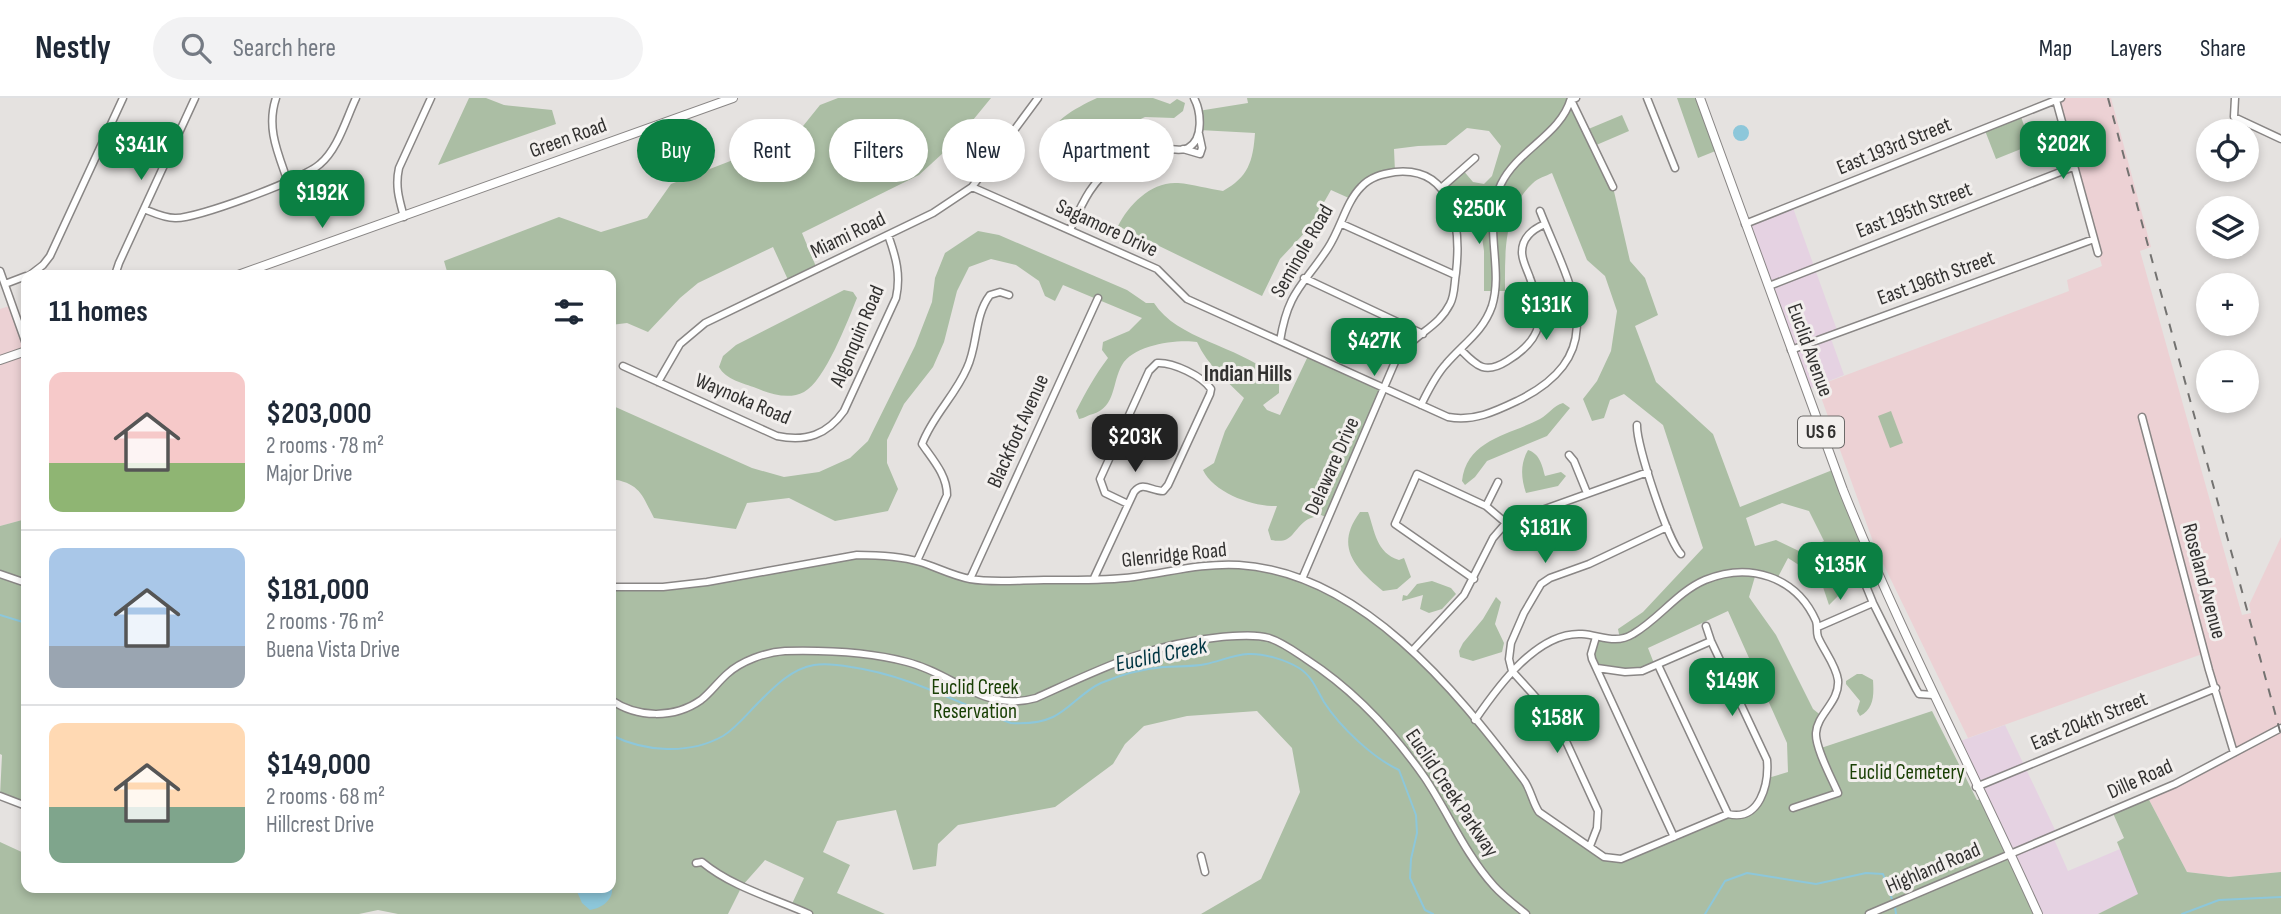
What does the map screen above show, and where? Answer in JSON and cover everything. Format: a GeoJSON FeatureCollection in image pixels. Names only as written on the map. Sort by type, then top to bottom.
{"type":"FeatureCollection","features":[{"type":"Feature","properties":{"kind":"main road","name":"Green Road"},"geometry":{"type":"LineString","coordinates":[[252,270],[733,98]]}},
{"type":"Feature","properties":{"kind":"main road","name":"Euclid Avenue"},"geometry":{"type":"LineString","coordinates":[[1700,98],[1866,547],[1976,787],[2038,914]]}},
{"type":"Feature","properties":{"kind":"main road"},"geometry":{"type":"LineString","coordinates":[[0,360],[21,353]]}},
{"type":"Feature","properties":{"kind":"street"},"geometry":{"type":"LineString","coordinates":[[36,270],[50,256],[123,98]]}},
{"type":"Feature","properties":{"kind":"street"},"geometry":{"type":"LineString","coordinates":[[118,270],[195,98]]}},
{"type":"Feature","properties":{"kind":"street"},"geometry":{"type":"LineString","coordinates":[[276,98],[272,111],[272,131],[288,182]]}},
{"type":"Feature","properties":{"kind":"street"},"geometry":{"type":"LineString","coordinates":[[144,209],[167,218],[187,218],[310,172],[328,156],[356,98]]}},
{"type":"Feature","properties":{"kind":"street"},"geometry":{"type":"LineString","coordinates":[[404,217],[396,190],[396,180],[431,98]]}},
{"type":"Feature","properties":{"kind":"street","name":"Miami Road"},"geometry":{"type":"LineString","coordinates":[[658,382],[680,344],[705,323],[947,205],[972,187],[1038,98]]}},
{"type":"Feature","properties":{"kind":"street"},"geometry":{"type":"LineString","coordinates":[[1183,149],[1193,144],[1198,134],[1200,122],[1194,98]]}},
{"type":"Feature","properties":{"kind":"street"},"geometry":{"type":"LineString","coordinates":[[1647,98],[1675,168]]}},
{"type":"Feature","properties":{"kind":"street"},"geometry":{"type":"LineString","coordinates":[[2235,98],[2234,117],[2281,139]]}},
{"type":"Feature","properties":{"kind":"street"},"geometry":{"type":"LineString","coordinates":[[1573,99],[1613,187]]}},
{"type":"Feature","properties":{"kind":"street"},"geometry":{"type":"LineString","coordinates":[[1421,405],[1447,363],[1481,329],[1492,305],[1493,212],[1501,183],[1518,158],[1553,130],[1573,99]]}},
{"type":"Feature","properties":{"kind":"street"},"geometry":{"type":"LineString","coordinates":[[2058,99],[2073,167],[2098,253]]}},
{"type":"Feature","properties":{"kind":"street","name":"East 193rd Street"},"geometry":{"type":"LineString","coordinates":[[1745,224],[2058,99]]}},
{"type":"Feature","properties":{"kind":"street"},"geometry":{"type":"LineString","coordinates":[[1070,230],[1085,198],[1114,166],[1139,155],[1164,149],[1183,149],[1200,155],[1202,148],[1198,134]]}},
{"type":"Feature","properties":{"kind":"street"},"geometry":{"type":"LineString","coordinates":[[1441,188],[1475,158]]}},
{"type":"Feature","properties":{"kind":"street","name":"East 195th Street"},"geometry":{"type":"LineString","coordinates":[[1769,286],[2073,167]]}},
{"type":"Feature","properties":{"kind":"street","name":"Seminole Road"},"geometry":{"type":"LineString","coordinates":[[1280,341],[1287,308],[1304,278],[1325,252],[1342,224],[1351,199],[1361,187],[1377,176],[1408,172],[1430,180],[1441,188]]}},
{"type":"Feature","properties":{"kind":"street","name":"Sagamore Drive"},"geometry":{"type":"LineString","coordinates":[[972,187],[1157,270],[1187,299],[1448,417],[1460,419],[1476,418],[1497,411],[1529,395],[1556,374],[1569,356],[1577,335],[1577,309],[1540,211]]}},
{"type":"Feature","properties":{"kind":"street","name":"Delaware Drive"},"geometry":{"type":"LineString","coordinates":[[1302,579],[1395,362],[1411,342],[1438,322],[1454,293],[1457,233],[1455,216],[1451,203],[1441,188]]}},
{"type":"Feature","properties":{"kind":"street"},"geometry":{"type":"LineString","coordinates":[[1342,224],[1455,275]]}},
{"type":"Feature","properties":{"kind":"street"},"geometry":{"type":"LineString","coordinates":[[1461,350],[1475,365],[1491,368],[1506,363],[1528,346],[1538,327],[1540,302],[1523,260],[1522,250],[1528,236],[1545,224]]}},
{"type":"Feature","properties":{"kind":"street","name":"Algonquin Road"},"geometry":{"type":"LineString","coordinates":[[844,411],[895,298],[899,278],[897,261],[888,235]]}},
{"type":"Feature","properties":{"kind":"street","name":"East 196th Street"},"geometry":{"type":"LineString","coordinates":[[1791,350],[2094,239]]}},
{"type":"Feature","properties":{"kind":"street"},"geometry":{"type":"LineString","coordinates":[[0,271],[21,330]]}},
{"type":"Feature","properties":{"kind":"street"},"geometry":{"type":"LineString","coordinates":[[5,284],[21,278]]}},
{"type":"Feature","properties":{"kind":"street"},"geometry":{"type":"LineString","coordinates":[[1304,278],[1423,334]]}},
{"type":"Feature","properties":{"kind":"street"},"geometry":{"type":"LineString","coordinates":[[917,561],[947,495],[947,484],[922,444],[935,416],[968,368],[982,305],[990,295],[1000,292],[1009,295]]}},
{"type":"Feature","properties":{"kind":"street","name":"Blackfoot Avenue"},"geometry":{"type":"LineString","coordinates":[[970,579],[1098,298]]}},
{"type":"Feature","properties":{"kind":"street"},"geometry":{"type":"LineString","coordinates":[[1094,578],[1128,504],[1139,487],[1163,491],[1168,485],[1208,399],[1211,389],[1208,384],[1166,363],[1157,363],[1149,371],[1100,479],[1105,493],[1128,504]]}},
{"type":"Feature","properties":{"kind":"street","name":"Waynoka Road"},"geometry":{"type":"LineString","coordinates":[[623,366],[777,436],[808,438],[822,433],[835,423],[844,411]]}},
{"type":"Feature","properties":{"kind":"street","name":"Roseland Avenue"},"geometry":{"type":"LineString","coordinates":[[2142,417],[2234,753]]}},
{"type":"Feature","properties":{"kind":"street"},"geometry":{"type":"LineString","coordinates":[[1637,425],[1636,437],[1667,527],[1676,550],[1681,554]]}},
{"type":"Feature","properties":{"kind":"street"},"geometry":{"type":"LineString","coordinates":[[1570,455],[1587,493]]}},
{"type":"Feature","properties":{"kind":"street"},"geometry":{"type":"LineString","coordinates":[[1412,650],[1464,595],[1493,538],[1506,523],[1648,472]]}},
{"type":"Feature","properties":{"kind":"street"},"geometry":{"type":"LineString","coordinates":[[1474,579],[1395,524],[1418,474],[1486,506],[1506,523]]}},
{"type":"Feature","properties":{"kind":"street"},"geometry":{"type":"LineString","coordinates":[[1486,506],[1498,482]]}},
{"type":"Feature","properties":{"kind":"street"},"geometry":{"type":"LineString","coordinates":[[1590,846],[1597,828],[1598,811],[1550,713],[1512,671],[1509,659],[1511,643],[1541,584],[1550,578],[1589,565],[1667,527]]}},
{"type":"Feature","properties":{"kind":"street"},"geometry":{"type":"LineString","coordinates":[[1866,547],[1855,559],[1873,603],[1919,694],[1933,695]]}},
{"type":"Feature","properties":{"kind":"street","name":"Glenridge Road"},"geometry":{"type":"LineString","coordinates":[[616,587],[663,587],[707,582],[857,555],[881,555],[917,561],[970,579],[1135,577],[1191,566],[1211,565],[1263,568],[1302,579],[1335,594],[1412,650],[1475,720],[1525,782],[1539,811],[1604,857],[1621,859],[1728,814],[1745,814],[1763,795],[1768,778],[1767,760],[1711,641]]}},
{"type":"Feature","properties":{"kind":"street"},"geometry":{"type":"LineString","coordinates":[[1475,720],[1512,671],[1543,646],[1562,636],[1580,633],[1612,640],[1628,636],[1695,586],[1719,575],[1743,572],[1766,575],[1786,584],[1800,597],[1818,627],[1818,636],[1838,681],[1836,695],[1819,724],[1816,735],[1838,793],[1793,808]]}},
{"type":"Feature","properties":{"kind":"street"},"geometry":{"type":"LineString","coordinates":[[0,574],[21,581]]}},
{"type":"Feature","properties":{"kind":"street"},"geometry":{"type":"LineString","coordinates":[[1818,627],[1873,603]]}},
{"type":"Feature","properties":{"kind":"street"},"geometry":{"type":"LineString","coordinates":[[1597,668],[1625,672],[1642,671],[1658,665],[1711,641],[1706,626]]}},
{"type":"Feature","properties":{"kind":"street","name":"Euclid Creek Parkway"},"geometry":{"type":"LineString","coordinates":[[616,703],[641,713],[677,712],[701,700],[730,671],[752,659],[785,651],[855,653],[909,662],[987,698],[1005,703],[1021,702],[1036,698],[1129,656],[1152,649],[1196,640],[1247,636],[1268,638],[1327,673],[1383,724],[1406,750],[1476,863],[1494,886],[1526,914]]}},
{"type":"Feature","properties":{"kind":"street"},"geometry":{"type":"LineString","coordinates":[[1596,636],[1591,654],[1674,837]]}},
{"type":"Feature","properties":{"kind":"street"},"geometry":{"type":"LineString","coordinates":[[1658,665],[1728,814]]}},
{"type":"Feature","properties":{"kind":"street","name":"East 204th Street"},"geometry":{"type":"LineString","coordinates":[[1976,787],[2216,688]]}},
{"type":"Feature","properties":{"kind":"street","name":"Dille Road"},"geometry":{"type":"LineString","coordinates":[[2011,854],[2175,784],[2280,729]]}},
{"type":"Feature","properties":{"kind":"street"},"geometry":{"type":"LineString","coordinates":[[0,796],[21,804]]}},
{"type":"Feature","properties":{"kind":"street","name":"Highland Road"},"geometry":{"type":"LineString","coordinates":[[1869,914],[2011,854]]}},
{"type":"Feature","properties":{"kind":"street"},"geometry":{"type":"LineString","coordinates":[[1200,856],[1205,873]]}},
{"type":"Feature","properties":{"kind":"street"},"geometry":{"type":"LineString","coordinates":[[696,863],[702,862],[711,871],[809,914]]}},
{"type":"Feature","properties":{"kind":"shaded area"},"geometry":{"type":"Polygon","coordinates":[[[2111,98],[2151,247],[2140,251],[2242,615],[2251,613],[2249,605],[2281,537],[2281,872],[2229,877],[2187,872],[2147,796],[2234,753],[2205,653],[1968,738],[1875,547],[1817,386],[2069,291],[2067,280],[2102,266],[2056,100],[2111,98]]]}},
{"type":"Feature","properties":{"kind":"shaded area"},"geometry":{"type":"Polygon","coordinates":[[[1792,205],[1838,333],[1830,336],[1844,375],[1806,390],[1745,224],[1792,205]]]}},
{"type":"Feature","properties":{"kind":"shaded area"},"geometry":{"type":"Polygon","coordinates":[[[12,305],[21,330],[21,520],[0,526],[0,309],[12,305]]]}},
{"type":"Feature","properties":{"kind":"shaded area"},"geometry":{"type":"Polygon","coordinates":[[[2005,725],[2057,834],[2053,837],[2068,871],[2120,849],[2139,894],[2098,914],[2038,914],[1955,743],[2005,725]]]}},
{"type":"Feature","properties":{"kind":"green space"},"geometry":{"type":"Polygon","coordinates":[[[469,98],[486,98],[504,105],[552,110],[556,124],[438,165],[469,98]]]}},
{"type":"Feature","properties":{"kind":"green space"},"geometry":{"type":"Polygon","coordinates":[[[838,98],[991,98],[974,119],[942,119],[942,154],[928,167],[928,119],[829,119],[829,182],[905,182],[802,233],[817,269],[789,282],[773,247],[698,283],[648,332],[627,323],[616,324],[616,270],[447,270],[444,261],[559,217],[601,232],[647,218],[671,184],[715,182],[715,167],[729,162],[729,182],[815,182],[815,119],[809,119],[820,105],[838,98]]]}},
{"type":"Feature","properties":{"kind":"green space"},"geometry":{"type":"Polygon","coordinates":[[[1097,98],[1153,98],[1170,104],[1177,99],[1185,103],[1183,111],[1174,118],[1062,119],[1097,98]]]}},
{"type":"Feature","properties":{"kind":"green space","name":"Euclid Creek Reservation"},"geometry":{"type":"Polygon","coordinates":[[[1247,98],[1571,98],[1586,130],[1622,115],[1629,131],[1594,146],[1613,187],[1630,261],[1645,278],[1658,315],[1635,326],[1656,382],[1713,434],[1740,507],[1835,469],[1866,547],[1831,564],[1838,596],[1829,605],[1823,587],[1815,586],[1819,578],[1788,558],[1777,579],[1756,573],[1749,597],[1776,635],[1813,709],[1823,717],[1816,730],[1821,748],[1932,711],[1977,800],[1983,799],[2038,914],[1201,914],[1261,879],[1300,792],[1292,748],[1257,711],[1187,716],[1144,726],[1125,744],[1113,764],[1055,807],[958,825],[938,844],[936,866],[913,870],[896,810],[837,821],[823,852],[850,865],[837,893],[885,914],[809,914],[791,906],[804,878],[765,860],[742,886],[728,914],[398,914],[378,910],[359,914],[0,914],[0,842],[21,852],[21,893],[616,893],[616,587],[663,587],[857,555],[899,558],[967,578],[1094,578],[1240,565],[1302,579],[1380,625],[1434,673],[1525,781],[1534,805],[1604,857],[1621,859],[1728,814],[1735,816],[1756,805],[1768,778],[1788,772],[1787,743],[1728,611],[1648,648],[1655,666],[1642,671],[1597,668],[1592,659],[1596,637],[1620,639],[1618,629],[1643,612],[1703,548],[1663,425],[1624,394],[1610,400],[1604,418],[1592,421],[1583,399],[1597,381],[1611,351],[1617,311],[1605,276],[1587,260],[1552,173],[1533,183],[1516,206],[1508,234],[1505,291],[1484,291],[1484,251],[1477,204],[1452,209],[1441,188],[1462,169],[1473,182],[1484,184],[1492,176],[1501,146],[1489,131],[1467,128],[1446,145],[1394,149],[1395,172],[1371,178],[1351,199],[1331,190],[1310,227],[1280,259],[1262,296],[1118,226],[1142,195],[1159,186],[1178,183],[1223,191],[1244,174],[1251,160],[1255,133],[1199,130],[1198,111],[1248,103],[1247,98]],[[1782,503],[1746,518],[1755,546],[1776,540],[1801,552],[1824,541],[1809,511],[1782,503]]]}},
{"type":"Feature","properties":{"kind":"green space"},"geometry":{"type":"Polygon","coordinates":[[[1677,98],[1700,98],[1718,150],[1698,158],[1677,98]]]}},
{"type":"Feature","properties":{"kind":"green space"},"geometry":{"type":"Polygon","coordinates":[[[2020,114],[2031,145],[1996,159],[1984,128],[2020,114]]]}},
{"type":"Feature","properties":{"kind":"green space"},"geometry":{"type":"Polygon","coordinates":[[[978,231],[999,235],[1127,290],[1146,303],[1154,303],[1179,327],[1249,360],[1279,381],[1279,393],[1263,405],[1267,410],[1280,415],[1309,354],[1385,389],[1328,518],[1321,515],[1310,519],[1287,539],[1271,540],[1268,530],[1277,506],[1257,504],[1235,497],[1208,478],[1203,470],[1214,463],[1225,431],[1244,398],[1212,365],[1197,342],[1156,345],[1128,358],[1122,365],[1106,406],[1079,419],[1076,411],[1108,358],[1102,350],[1103,342],[1129,331],[1142,318],[1063,285],[1055,301],[1045,296],[1039,281],[1016,265],[991,259],[969,267],[957,291],[944,342],[933,367],[904,404],[887,440],[887,463],[898,489],[888,511],[835,521],[789,498],[747,503],[736,529],[654,518],[639,491],[616,480],[616,407],[752,468],[784,477],[819,472],[850,458],[868,441],[915,346],[932,302],[935,278],[945,253],[978,231]]]}},
{"type":"Feature","properties":{"kind":"green space"},"geometry":{"type":"Polygon","coordinates":[[[844,290],[853,292],[857,298],[828,363],[812,386],[804,392],[786,396],[767,392],[730,378],[719,367],[723,356],[736,345],[844,290]]]}},
{"type":"Feature","properties":{"kind":"green space"},"geometry":{"type":"Polygon","coordinates":[[[1563,403],[1570,408],[1547,436],[1487,461],[1465,485],[1462,481],[1466,467],[1481,447],[1540,419],[1563,403]]]}},
{"type":"Feature","properties":{"kind":"green space"},"geometry":{"type":"Polygon","coordinates":[[[1891,411],[1903,443],[1890,448],[1878,416],[1891,411]]]}},
{"type":"Feature","properties":{"kind":"green space"},"geometry":{"type":"Polygon","coordinates":[[[1528,450],[1538,457],[1545,476],[1561,472],[1566,476],[1558,486],[1526,493],[1522,471],[1528,450]]]}},
{"type":"Feature","properties":{"kind":"green space"},"geometry":{"type":"Polygon","coordinates":[[[1360,512],[1368,512],[1385,552],[1399,560],[1404,558],[1411,577],[1397,589],[1383,591],[1364,574],[1351,556],[1349,536],[1352,524],[1360,512]]]}},
{"type":"Feature","properties":{"kind":"green space"},"geometry":{"type":"Polygon","coordinates":[[[21,520],[21,804],[0,796],[0,526],[21,520]]]}},
{"type":"Feature","properties":{"kind":"green space"},"geometry":{"type":"Polygon","coordinates":[[[1432,581],[1451,588],[1456,594],[1442,609],[1429,613],[1420,609],[1423,595],[1402,601],[1403,595],[1407,596],[1417,584],[1432,581]]]}},
{"type":"Feature","properties":{"kind":"green space"},"geometry":{"type":"Polygon","coordinates":[[[1496,597],[1501,602],[1495,624],[1504,643],[1502,652],[1473,661],[1460,657],[1459,651],[1463,643],[1483,619],[1496,597]]]}},
{"type":"Feature","properties":{"kind":"green space"},"geometry":{"type":"Polygon","coordinates":[[[1857,674],[1873,680],[1871,705],[1860,716],[1857,711],[1860,701],[1846,684],[1846,681],[1857,674]]]}},
{"type":"Feature","properties":{"kind":"green space"},"geometry":{"type":"Polygon","coordinates":[[[2147,796],[2187,872],[2229,877],[2281,872],[2281,914],[2098,914],[2138,894],[2117,842],[2124,838],[2112,811],[2147,796]]]}},
{"type":"Feature","properties":{"kind":"water"},"geometry":{"type":"Polygon","coordinates":[[[1738,125],[1744,125],[1749,133],[1747,139],[1738,141],[1733,136],[1733,130],[1738,125]]]}},
{"type":"Feature","properties":{"kind":"water"},"geometry":{"type":"Polygon","coordinates":[[[578,893],[612,893],[607,902],[590,910],[582,903],[578,893]]]}},
{"type":"Feature","properties":{"kind":"waterway","name":"Euclid Creek"},"geometry":{"type":"LineString","coordinates":[[0,615],[21,621]]}},
{"type":"Feature","properties":{"kind":"waterway","name":"Euclid Creek"},"geometry":{"type":"LineString","coordinates":[[616,737],[638,745],[667,749],[682,749],[710,742],[732,729],[783,680],[798,670],[818,664],[847,666],[892,676],[1011,723],[1022,723],[1053,717],[1094,686],[1132,673],[1163,667],[1201,665],[1242,655],[1267,656],[1288,662],[1304,671],[1331,712],[1348,731],[1368,750],[1399,770],[1416,815],[1417,833],[1410,878],[1425,910],[1433,914]]}},
{"type":"Feature","properties":{"kind":"waterway","name":"Euclid Creek"},"geometry":{"type":"LineString","coordinates":[[1705,914],[1725,881],[1747,873],[1816,884],[1866,873],[1883,874],[1893,902]]}},
{"type":"Feature","properties":{"kind":"waterway","name":"Euclid Creek"},"geometry":{"type":"LineString","coordinates":[[2182,914],[2219,900],[2281,897]]}},
{"type":"Feature","properties":{"kind":"waterway","name":"Euclid Creek"},"geometry":{"type":"LineString","coordinates":[[1895,907],[1896,914]]}},
{"type":"Feature","properties":{"kind":"railway"},"geometry":{"type":"LineString","coordinates":[[2108,98],[2281,735]]}},
{"type":"Feature","properties":{"kind":"district","name":"Indian Hills"},"geometry":{"type":"Point","coordinates":[1248,374]}},
{"type":"Feature","properties":{"kind":"park label","name":"Euclid Cemetery"},"geometry":{"type":"Point","coordinates":[1907,772]}}]}
